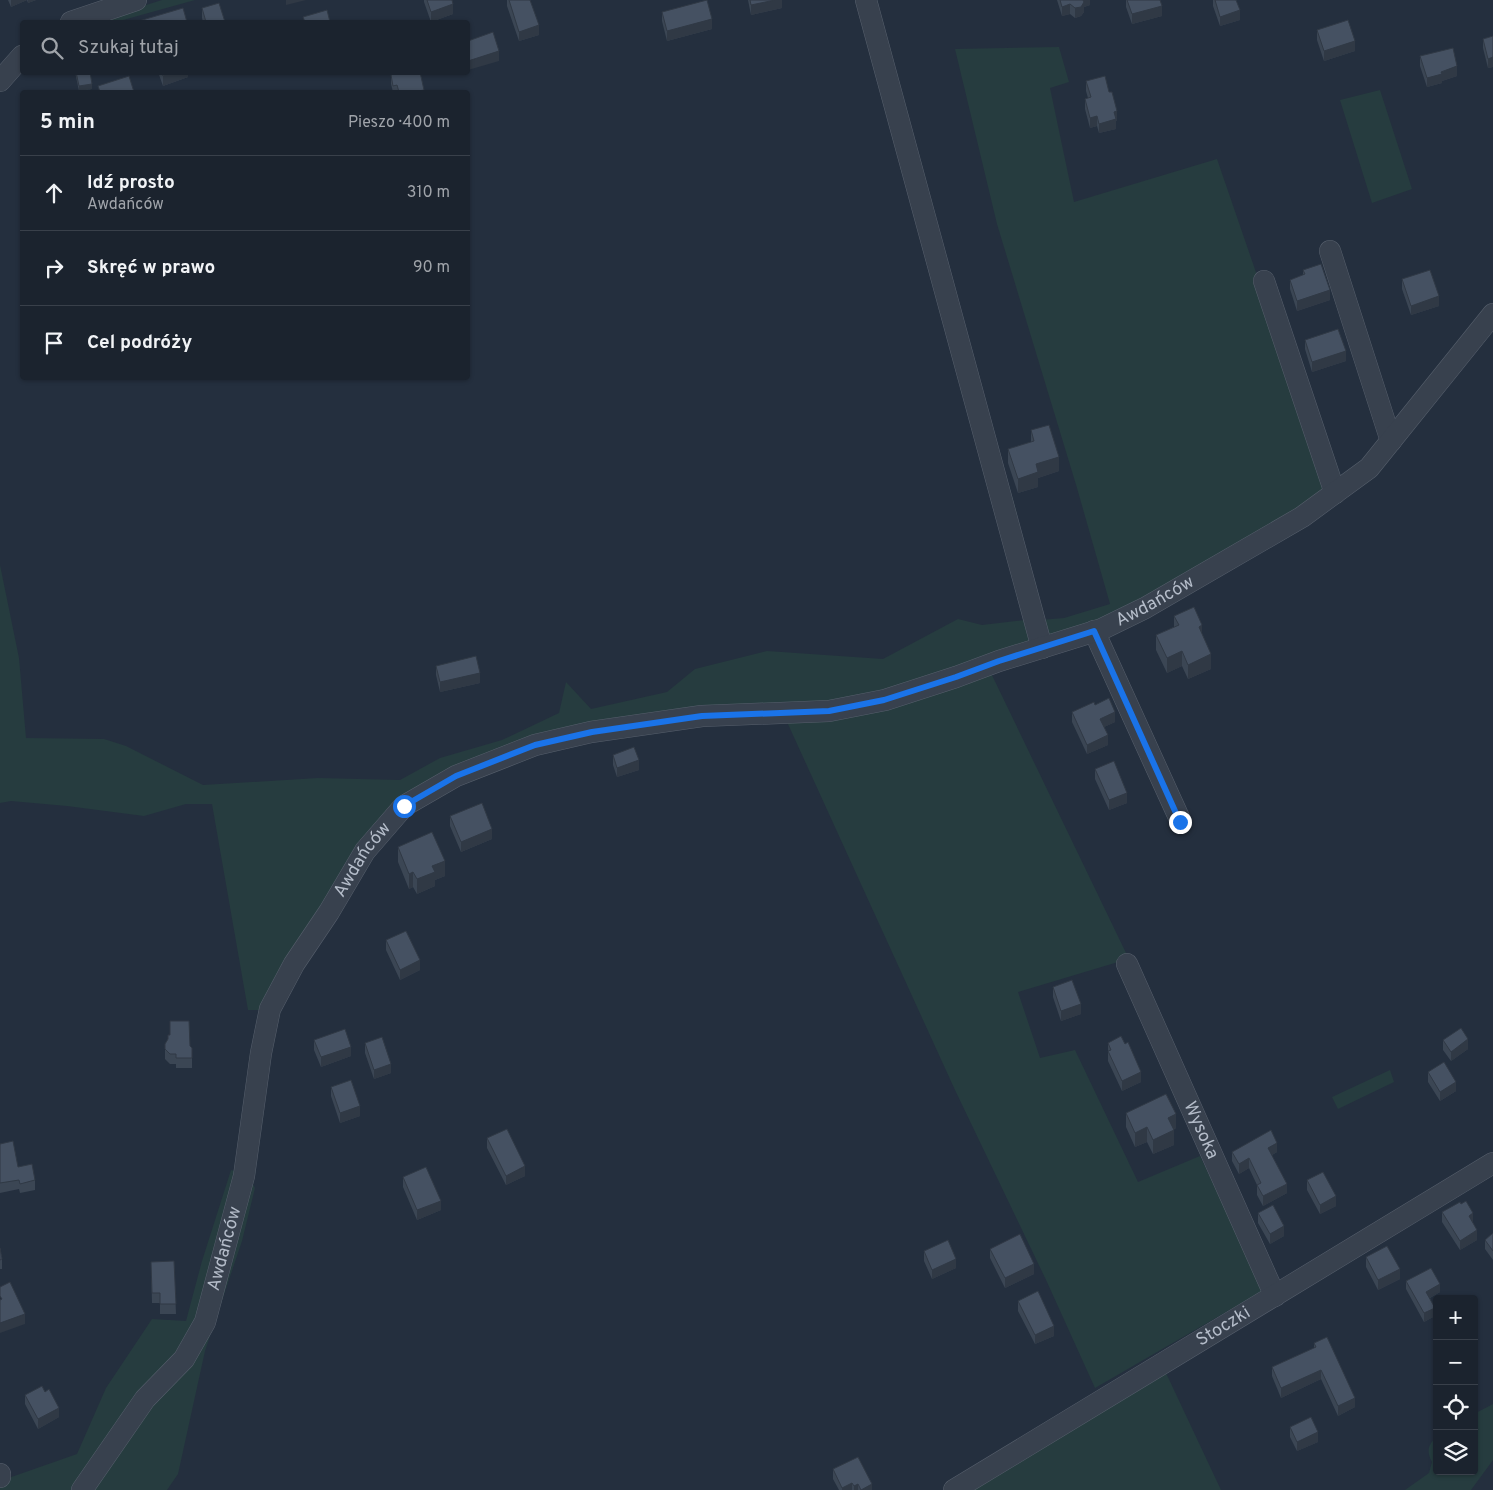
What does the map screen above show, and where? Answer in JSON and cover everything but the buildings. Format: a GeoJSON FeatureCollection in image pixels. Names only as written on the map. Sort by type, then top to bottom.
{"type":"FeatureCollection","features":[{"type":"Feature","properties":{"kind":"street"},"geometry":{"type":"LineString","coordinates":[[77,20],[136,0]]}},
{"type":"Feature","properties":{"kind":"street"},"geometry":{"type":"LineString","coordinates":[[866,0],[1042,648]]}},
{"type":"Feature","properties":{"kind":"street"},"geometry":{"type":"LineString","coordinates":[[0,81],[20,58]]}},
{"type":"Feature","properties":{"kind":"street"},"geometry":{"type":"LineString","coordinates":[[1330,251],[1391,440]]}},
{"type":"Feature","properties":{"kind":"street"},"geometry":{"type":"LineString","coordinates":[[1264,281],[1335,493]]}},
{"type":"Feature","properties":{"kind":"street","name":"Awdańców"},"geometry":{"type":"LineString","coordinates":[[82,1490],[145,1399],[184,1359],[205,1322],[244,1176],[261,1053],[270,1009],[294,964],[329,912],[365,851],[404,806],[456,776],[535,745],[592,732],[702,716],[829,711],[884,700],[1094,631],[1146,608],[1302,517],[1369,468],[1493,314]]}},
{"type":"Feature","properties":{"kind":"street"},"geometry":{"type":"LineString","coordinates":[[1094,631],[1180,822]]}},
{"type":"Feature","properties":{"kind":"street","name":"Wysoka"},"geometry":{"type":"LineString","coordinates":[[1127,964],[1275,1296]]}},
{"type":"Feature","properties":{"kind":"street","name":"Stoczki"},"geometry":{"type":"LineString","coordinates":[[954,1490],[1493,1163]]}},
{"type":"Feature","properties":{"kind":"green space"},"geometry":{"type":"Polygon","coordinates":[[[162,0],[195,0],[123,20],[102,20],[162,0]]]}},
{"type":"Feature","properties":{"kind":"green space"},"geometry":{"type":"Polygon","coordinates":[[[1059,47],[1069,82],[1050,88],[1074,202],[1217,159],[1335,502],[1308,525],[989,669],[1127,955],[1118,962],[1018,992],[1040,1058],[1075,1050],[1138,1182],[1200,1156],[1264,1290],[1095,1388],[1047,1282],[955,1090],[782,711],[632,721],[396,800],[266,1010],[248,1010],[212,804],[186,804],[144,816],[67,806],[11,801],[0,803],[0,565],[19,658],[26,738],[104,739],[126,746],[203,785],[318,778],[400,780],[440,758],[502,740],[559,713],[566,682],[591,709],[667,692],[695,669],[767,651],[883,659],[958,619],[982,625],[1025,620],[970,354],[1016,510],[1040,620],[1064,618],[1110,604],[997,224],[955,49],[1059,47]]]}},
{"type":"Feature","properties":{"kind":"green space"},"geometry":{"type":"Polygon","coordinates":[[[1380,90],[1412,189],[1372,203],[1340,100],[1380,90]]]}},
{"type":"Feature","properties":{"kind":"green space"},"geometry":{"type":"Polygon","coordinates":[[[1390,1070],[1394,1082],[1338,1109],[1332,1097],[1390,1070]]]}},
{"type":"Feature","properties":{"kind":"green space"},"geometry":{"type":"Polygon","coordinates":[[[231,1170],[238,1172],[201,1318],[185,1348],[72,1490],[0,1490],[0,1481],[77,1454],[106,1388],[152,1319],[186,1321],[202,1261],[231,1170]]]}},
{"type":"Feature","properties":{"kind":"green space"},"geometry":{"type":"Polygon","coordinates":[[[249,1177],[255,1188],[242,1241],[205,1351],[178,1474],[167,1490],[86,1490],[153,1401],[191,1365],[249,1177]]]}},
{"type":"Feature","properties":{"kind":"green space"},"geometry":{"type":"Polygon","coordinates":[[[1166,1373],[1221,1490],[967,1490],[1166,1373]]]}},
{"type":"Feature","properties":{"kind":"green space"},"geometry":{"type":"Polygon","coordinates":[[[1493,1404],[1493,1460],[1471,1490],[1405,1490],[1429,1473],[1432,1462],[1429,1448],[1433,1441],[1433,1475],[1478,1475],[1478,1412],[1493,1404]]]}},
{"type":"Feature","properties":{"kind":"route"},"geometry":{"type":"LineString","coordinates":[[404,806],[456,776],[535,745],[592,732],[702,716],[829,711],[884,700],[1094,631],[1180,822]]}}]}
